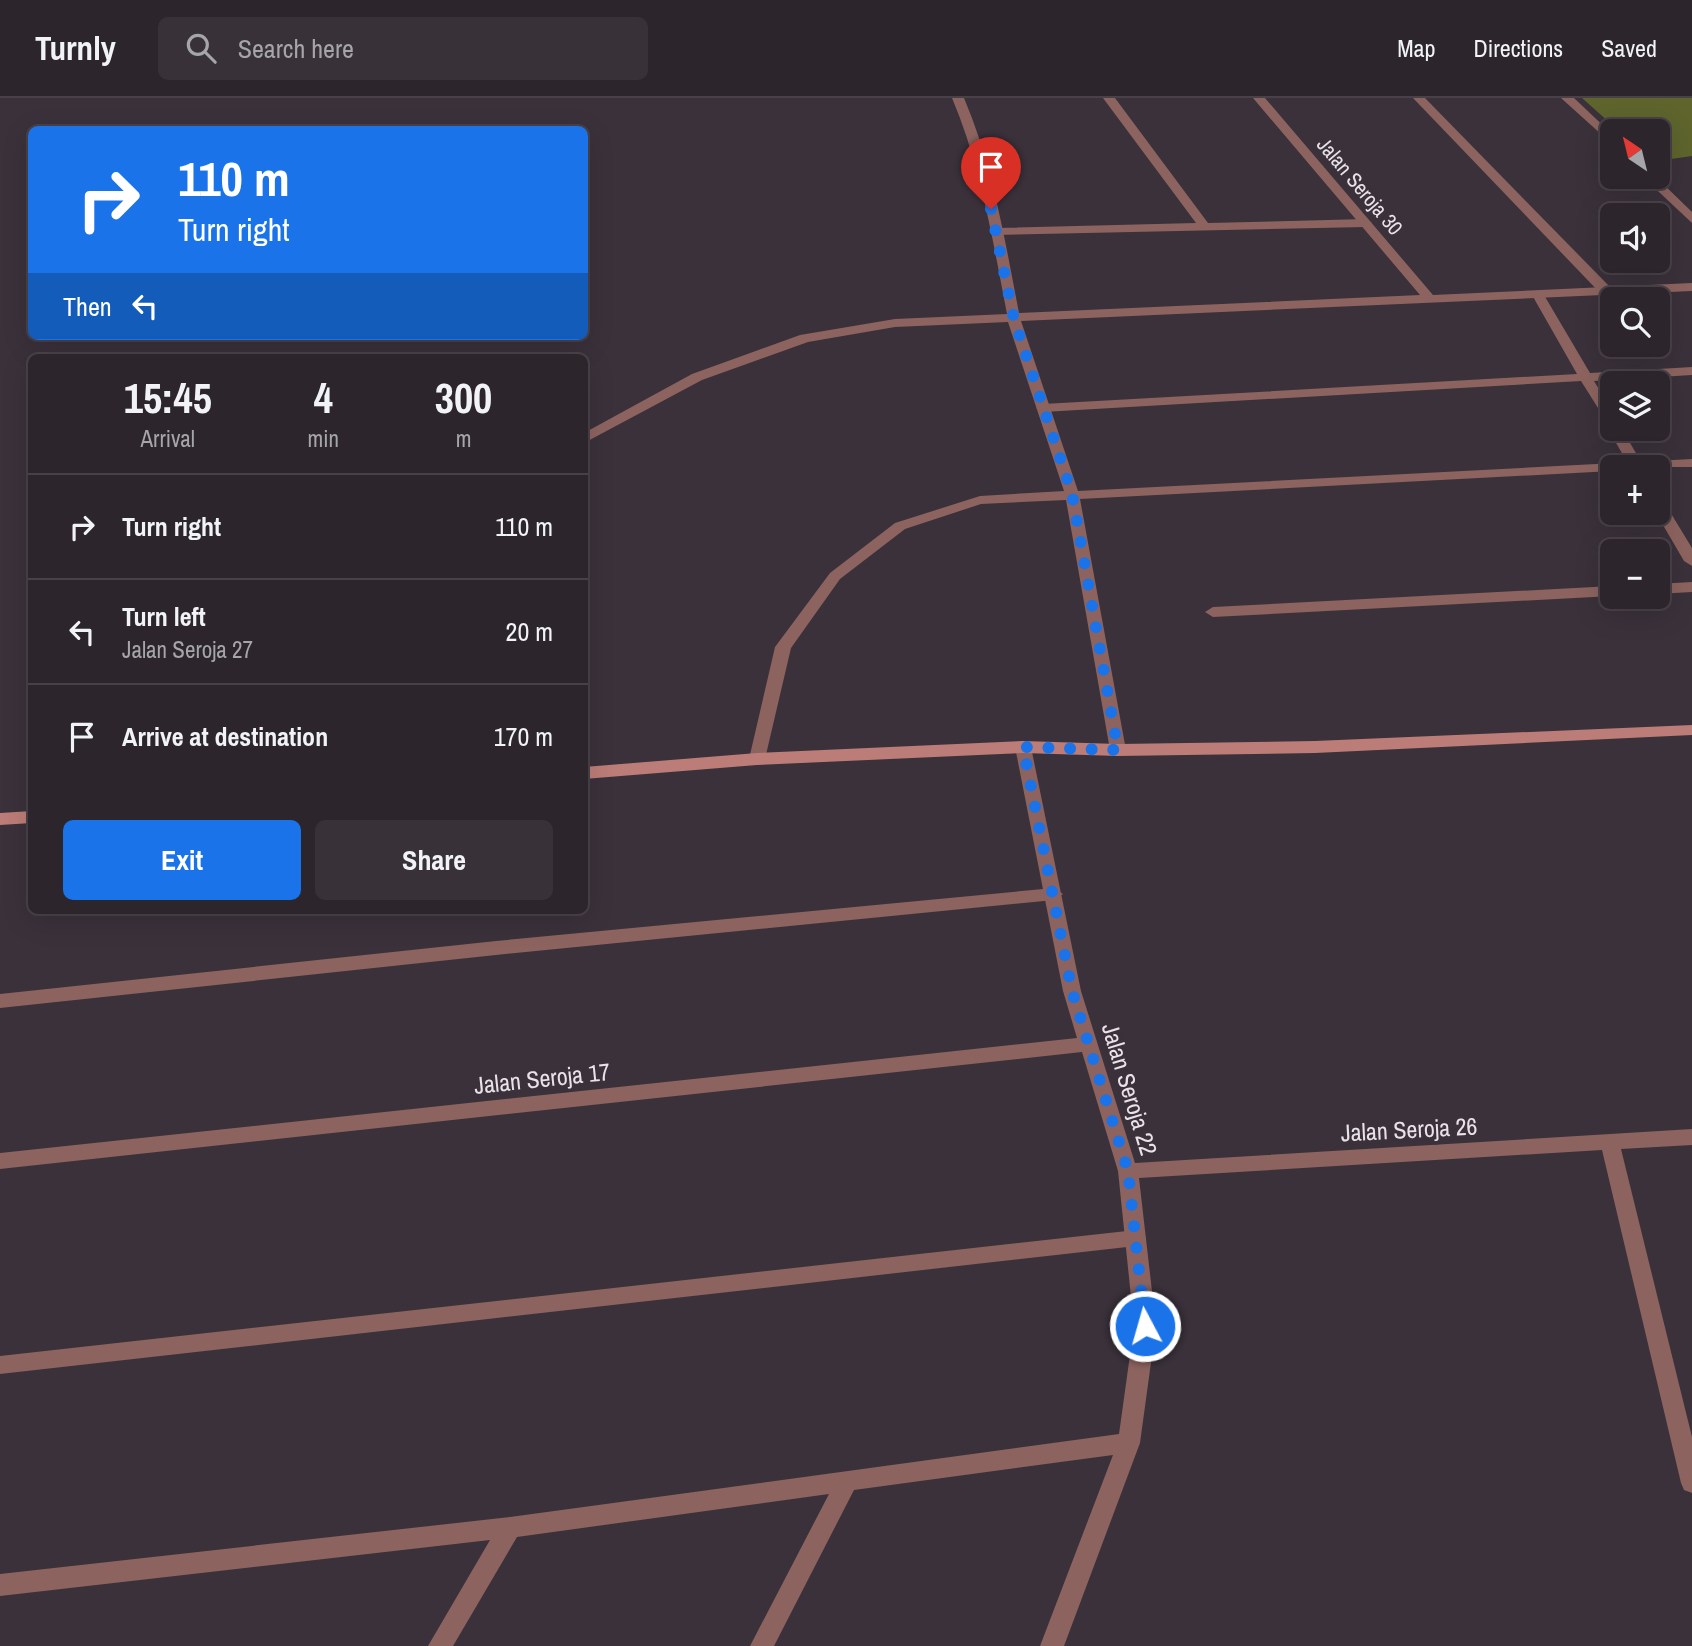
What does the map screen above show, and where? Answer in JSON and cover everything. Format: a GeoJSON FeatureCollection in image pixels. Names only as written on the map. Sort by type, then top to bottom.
{"type":"FeatureCollection","features":[{"type":"Feature","properties":{"kind":"street"},"geometry":{"type":"LineString","coordinates":[[958,98],[971,128],[997,232],[1014,319],[1072,494],[1118,750]]}},
{"type":"Feature","properties":{"kind":"street"},"geometry":{"type":"LineString","coordinates":[[1109,98],[1203,225]]}},
{"type":"Feature","properties":{"kind":"street","name":"Jalan Seroja 30"},"geometry":{"type":"LineString","coordinates":[[1259,98],[1431,300]]}},
{"type":"Feature","properties":{"kind":"street"},"geometry":{"type":"LineString","coordinates":[[1419,98],[1602,287]]}},
{"type":"Feature","properties":{"kind":"street"},"geometry":{"type":"LineString","coordinates":[[1567,98],[1600,130]]}},
{"type":"Feature","properties":{"kind":"street"},"geometry":{"type":"LineString","coordinates":[[1661,189],[1692,219]]}},
{"type":"Feature","properties":{"kind":"street"},"geometry":{"type":"LineString","coordinates":[[997,232],[1366,223]]}},
{"type":"Feature","properties":{"kind":"street"},"geometry":{"type":"LineString","coordinates":[[1670,288],[1692,287]]}},
{"type":"Feature","properties":{"kind":"street"},"geometry":{"type":"LineString","coordinates":[[588,437],[697,377],[805,338],[895,323],[1600,291]]}},
{"type":"Feature","properties":{"kind":"street"},"geometry":{"type":"LineString","coordinates":[[1538,295],[1600,402]]}},
{"type":"Feature","properties":{"kind":"street"},"geometry":{"type":"LineString","coordinates":[[1043,408],[1584,375],[1692,371]]}},
{"type":"Feature","properties":{"kind":"street"},"geometry":{"type":"LineString","coordinates":[[1670,464],[1692,463]]}},
{"type":"Feature","properties":{"kind":"street"},"geometry":{"type":"LineString","coordinates":[[758,759],[783,647],[835,576],[900,526],[979,500],[1600,468]]}},
{"type":"Feature","properties":{"kind":"street"},"geometry":{"type":"LineString","coordinates":[[1670,524],[1692,561]]}},
{"type":"Feature","properties":{"kind":"street"},"geometry":{"type":"LineString","coordinates":[[1670,588],[1692,587]]}},
{"type":"Feature","properties":{"kind":"street"},"geometry":{"type":"LineString","coordinates":[[1213,612],[1600,592]]}},
{"type":"Feature","properties":{"kind":"street"},"geometry":{"type":"LineString","coordinates":[[588,773],[758,759],[1023,747],[1118,750],[1315,747],[1692,730]]}},
{"type":"Feature","properties":{"kind":"street","name":"Jalan Seroja 22"},"geometry":{"type":"LineString","coordinates":[[1023,747],[1072,991],[1128,1171],[1145,1326],[1129,1443],[1052,1646]]}},
{"type":"Feature","properties":{"kind":"street"},"geometry":{"type":"LineString","coordinates":[[0,819],[28,817]]}},
{"type":"Feature","properties":{"kind":"street"},"geometry":{"type":"LineString","coordinates":[[0,1001],[1054,894]]}},
{"type":"Feature","properties":{"kind":"street","name":"Jalan Seroja 17"},"geometry":{"type":"LineString","coordinates":[[0,1161],[1089,1044]]}},
{"type":"Feature","properties":{"kind":"street","name":"Jalan Seroja 26"},"geometry":{"type":"LineString","coordinates":[[1128,1171],[1692,1137]]}},
{"type":"Feature","properties":{"kind":"street"},"geometry":{"type":"LineString","coordinates":[[1611,1143],[1692,1483]]}},
{"type":"Feature","properties":{"kind":"street"},"geometry":{"type":"LineString","coordinates":[[0,1364],[1136,1238]]}},
{"type":"Feature","properties":{"kind":"street"},"geometry":{"type":"LineString","coordinates":[[0,1584],[510,1527],[1129,1443]]}},
{"type":"Feature","properties":{"kind":"street"},"geometry":{"type":"LineString","coordinates":[[762,1646],[847,1481]]}},
{"type":"Feature","properties":{"kind":"street"},"geometry":{"type":"LineString","coordinates":[[440,1646],[510,1527]]}},
{"type":"Feature","properties":{"kind":"green space"},"geometry":{"type":"Polygon","coordinates":[[[1582,98],[1692,98],[1692,156],[1670,159],[1670,119],[1606,119],[1582,98]]]}},
{"type":"Feature","properties":{"kind":"route"},"geometry":{"type":"LineString","coordinates":[[991,209],[1014,319],[1072,494],[1118,750],[1023,747],[1072,991],[1128,1171],[1145,1326]]}}]}
